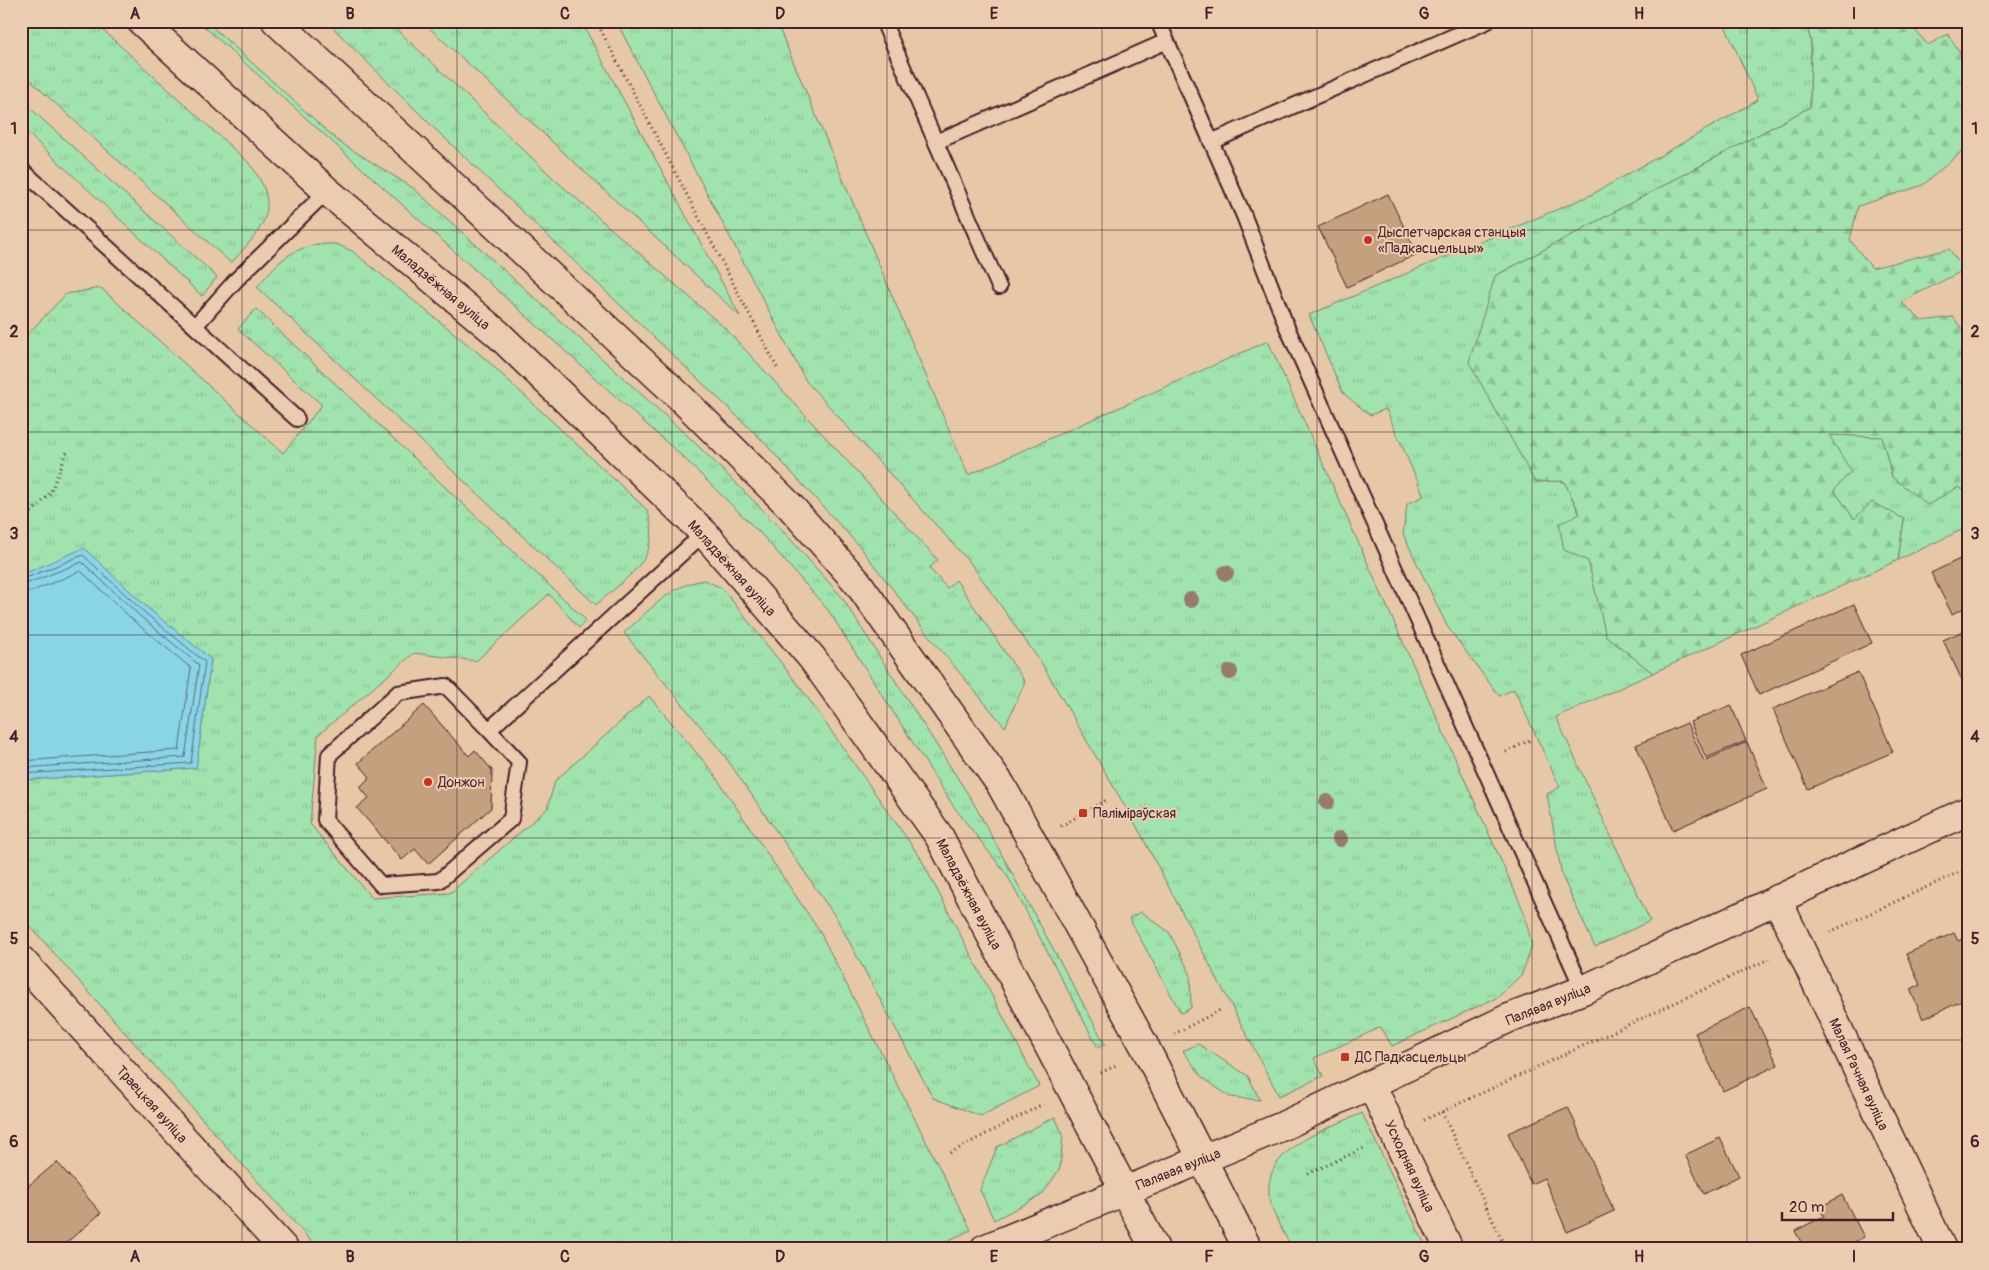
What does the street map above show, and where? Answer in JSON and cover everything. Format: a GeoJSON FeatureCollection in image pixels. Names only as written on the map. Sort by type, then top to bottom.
{"type":"FeatureCollection","features":[{"type":"Feature","properties":{"kind":"main road","name":"Маладзёжная вуліца"},"geometry":{"type":"LineString","coordinates":[[141,21],[327,191],[498,334],[704,534],[812,658],[938,836],[1155,1249]]}},
{"type":"Feature","properties":{"kind":"main road"},"geometry":{"type":"LineString","coordinates":[[276,21],[672,390],[790,506],[858,584],[1001,784],[1141,1041],[1248,1249]]}},
{"type":"Feature","properties":{"kind":"main road","name":"Палявая вуліца"},"geometry":{"type":"LineString","coordinates":[[984,1249],[1283,1126],[1509,1018],[1584,990],[1968,811]]}},
{"type":"Feature","properties":{"kind":"main road","name":"Малая Рачная вуліца"},"geometry":{"type":"LineString","coordinates":[[1777,899],[1942,1249]]}},
{"type":"Feature","properties":{"kind":"main road","name":"Траецкая вуліца"},"geometry":{"type":"LineString","coordinates":[[21,960],[284,1249]]}},
{"type":"Feature","properties":{"kind":"main road","name":"Усходняя вуліца"},"geometry":{"type":"LineString","coordinates":[[1371,1084],[1449,1249]]}},
{"type":"Feature","properties":{"kind":"lane"},"geometry":{"type":"LineString","coordinates":[[883,21],[999,287]]}},
{"type":"Feature","properties":{"kind":"lane"},"geometry":{"type":"LineString","coordinates":[[1158,21],[1244,216],[1286,325],[1584,990]]}},
{"type":"Feature","properties":{"kind":"lane"},"geometry":{"type":"LineString","coordinates":[[1211,142],[1488,21]]}},
{"type":"Feature","properties":{"kind":"lane"},"geometry":{"type":"LineString","coordinates":[[936,142],[1167,41]]}},
{"type":"Feature","properties":{"kind":"lane"},"geometry":{"type":"LineString","coordinates":[[21,169],[296,419]]}},
{"type":"Feature","properties":{"kind":"lane"},"geometry":{"type":"LineString","coordinates":[[195,326],[236,280],[327,191]]}},
{"type":"Feature","properties":{"kind":"lane"},"geometry":{"type":"LineString","coordinates":[[489,730],[704,534]]}},
{"type":"Feature","properties":{"kind":"lane"},"geometry":{"type":"LineString","coordinates":[[446,686],[489,730],[519,762],[511,819],[439,881],[381,885],[325,820],[330,754],[398,693],[446,686]]}},
{"type":"Feature","properties":{"kind":"path"},"geometry":{"type":"LineString","coordinates":[[596,21],[778,369]]}},
{"type":"Feature","properties":{"kind":"path"},"geometry":{"type":"LineString","coordinates":[[21,523],[50,494],[68,449]]}},
{"type":"Feature","properties":{"kind":"path"},"geometry":{"type":"LineString","coordinates":[[1032,842],[1108,799]]}},
{"type":"Feature","properties":{"kind":"path"},"geometry":{"type":"LineString","coordinates":[[1308,1174],[1968,868]]}},
{"type":"Feature","properties":{"kind":"path"},"geometry":{"type":"LineString","coordinates":[[1442,1112],[1506,1249]]}},
{"type":"Feature","properties":{"kind":"path"},"geometry":{"type":"LineString","coordinates":[[1326,1249],[1341,1241]]}},
{"type":"Feature","properties":{"kind":"green space"},"geometry":{"type":"Polygon","coordinates":[[[21,21],[93,21],[248,162],[259,178],[265,192],[267,204],[265,216],[253,238],[231,263],[21,72],[21,21]]]}},
{"type":"Feature","properties":{"kind":"green space"},"geometry":{"type":"Polygon","coordinates":[[[198,21],[206,21],[338,141],[413,188],[692,440],[774,521],[841,596],[973,802],[1105,1044],[1098,1048],[1007,875],[954,807],[828,610],[762,535],[683,457],[198,21]]]}},
{"type":"Feature","properties":{"kind":"green space"},"geometry":{"type":"Polygon","coordinates":[[[326,21],[388,21],[553,178],[727,330],[938,560],[929,568],[947,588],[956,580],[1025,682],[1005,727],[928,635],[861,548],[759,437],[431,125],[326,21]]]}},
{"type":"Feature","properties":{"kind":"green space"},"geometry":{"type":"Polygon","coordinates":[[[422,21],[581,21],[740,316],[422,21]]]}},
{"type":"Feature","properties":{"kind":"green space"},"geometry":{"type":"Polygon","coordinates":[[[616,21],[776,21],[968,475],[1268,341],[1524,912],[1532,946],[1522,974],[1498,997],[1392,1046],[1381,1027],[1314,1058],[1323,1076],[1279,1096],[1136,825],[1042,664],[972,565],[806,381],[616,21]]]}},
{"type":"Feature","properties":{"kind":"green space"},"geometry":{"type":"Polygon","coordinates":[[[1723,21],[1806,21],[1811,42],[1810,107],[1495,276],[1535,482],[1564,481],[1580,515],[1606,636],[1653,673],[1556,717],[1650,921],[1595,947],[1562,876],[1547,794],[1560,787],[1514,689],[1499,696],[1447,626],[1403,534],[1407,504],[1424,496],[1386,409],[1370,415],[1343,393],[1309,315],[1591,195],[1758,100],[1723,21]]]}},
{"type":"Feature","properties":{"kind":"green space"},"geometry":{"type":"Polygon","coordinates":[[[1806,21],[1912,21],[1910,24],[1928,45],[1948,34],[1961,54],[1968,50],[1968,146],[1923,185],[1858,206],[1850,240],[1872,268],[1949,249],[1964,270],[1901,302],[1922,321],[1953,317],[1968,337],[1968,492],[1958,487],[1928,505],[1892,477],[1882,437],[1829,435],[1851,471],[1834,490],[1854,519],[1872,502],[1904,519],[1898,560],[1653,673],[1606,636],[1588,561],[1564,550],[1559,524],[1580,514],[1564,481],[1535,482],[1469,362],[1495,276],[1810,107],[1811,42],[1806,21]]]}},
{"type":"Feature","properties":{"kind":"green space"},"geometry":{"type":"Polygon","coordinates":[[[21,100],[217,277],[202,296],[21,127],[21,100]]]}},
{"type":"Feature","properties":{"kind":"green space"},"geometry":{"type":"Polygon","coordinates":[[[317,244],[336,244],[352,251],[481,355],[647,510],[651,526],[651,541],[647,553],[640,565],[596,605],[257,287],[283,260],[298,250],[317,244]]]}},
{"type":"Feature","properties":{"kind":"green space"},"geometry":{"type":"Polygon","coordinates":[[[101,288],[283,453],[322,405],[238,329],[256,309],[586,620],[579,628],[549,594],[476,661],[414,653],[318,735],[310,824],[372,898],[450,893],[547,809],[555,781],[649,696],[711,770],[820,932],[971,1230],[929,1249],[318,1249],[21,916],[21,778],[25,780],[196,768],[211,659],[148,608],[84,549],[21,575],[21,478],[27,472],[21,465],[21,341],[66,294],[101,288]]]}},
{"type":"Feature","properties":{"kind":"green space"},"geometry":{"type":"Polygon","coordinates":[[[1828,435],[1882,436],[1892,477],[1958,487],[1968,492],[1968,527],[1898,560],[1904,519],[1854,519],[1834,490],[1828,435]]]}},
{"type":"Feature","properties":{"kind":"green space"},"geometry":{"type":"Polygon","coordinates":[[[704,580],[722,588],[800,687],[920,857],[1039,1086],[981,1116],[933,1098],[837,919],[724,755],[624,633],[670,593],[681,587],[704,580]]]}},
{"type":"Feature","properties":{"kind":"green space"},"geometry":{"type":"Polygon","coordinates":[[[1141,912],[1169,932],[1190,973],[1191,1008],[1181,1013],[1129,918],[1141,912]]]}},
{"type":"Feature","properties":{"kind":"green space"},"geometry":{"type":"Polygon","coordinates":[[[1198,1044],[1248,1076],[1260,1100],[1230,1097],[1202,1077],[1183,1051],[1198,1044]]]}},
{"type":"Feature","properties":{"kind":"green space"},"geometry":{"type":"Polygon","coordinates":[[[1362,1113],[1427,1249],[1292,1249],[1273,1211],[1269,1190],[1272,1173],[1281,1159],[1294,1147],[1328,1128],[1362,1113]]]}},
{"type":"Feature","properties":{"kind":"green space"},"geometry":{"type":"Polygon","coordinates":[[[1055,1117],[1063,1135],[1060,1168],[1042,1195],[994,1220],[980,1190],[997,1147],[1055,1117]]]}},
{"type":"Feature","properties":{"kind":"water"},"geometry":{"type":"Polygon","coordinates":[[[84,548],[148,608],[211,659],[196,768],[24,780],[21,778],[21,575],[84,548]]]}},
{"type":"Feature","properties":{"kind":"building","name":"Дыспетчарская станцыя «Падкасцельцы»"},"geometry":{"type":"Polygon","coordinates":[[[1388,194],[1417,254],[1347,287],[1318,227],[1388,194]]]}},
{"type":"Feature","properties":{"kind":"building"},"geometry":{"type":"Polygon","coordinates":[[[1968,555],[1968,606],[1952,614],[1931,573],[1968,555]]]}},
{"type":"Feature","properties":{"kind":"building"},"geometry":{"type":"Polygon","coordinates":[[[1854,604],[1872,643],[1759,695],[1741,655],[1854,604]]]}},
{"type":"Feature","properties":{"kind":"building"},"geometry":{"type":"Polygon","coordinates":[[[1968,629],[1968,693],[1943,640],[1968,629]]]}},
{"type":"Feature","properties":{"kind":"building"},"geometry":{"type":"Polygon","coordinates":[[[1858,672],[1893,752],[1808,789],[1773,709],[1858,672]]]}},
{"type":"Feature","properties":{"kind":"building","name":"Донжон"},"geometry":{"type":"Polygon","coordinates":[[[424,705],[469,756],[475,750],[492,770],[491,808],[428,864],[415,849],[402,860],[357,808],[369,798],[360,787],[370,777],[358,763],[424,705]]]}},
{"type":"Feature","properties":{"kind":"building"},"geometry":{"type":"Polygon","coordinates":[[[1731,705],[1746,741],[1706,758],[1690,722],[1731,705]]]}},
{"type":"Feature","properties":{"kind":"building"},"geometry":{"type":"Polygon","coordinates":[[[1687,723],[1704,761],[1747,742],[1767,789],[1673,830],[1636,745],[1687,723]]]}},
{"type":"Feature","properties":{"kind":"building"},"geometry":{"type":"Polygon","coordinates":[[[1954,933],[1958,941],[1968,937],[1968,998],[1923,1019],[1910,989],[1920,985],[1906,954],[1954,933]]]}},
{"type":"Feature","properties":{"kind":"building"},"geometry":{"type":"Polygon","coordinates":[[[1750,1007],[1778,1065],[1723,1091],[1695,1033],[1750,1007]]]}},
{"type":"Feature","properties":{"kind":"building"},"geometry":{"type":"Polygon","coordinates":[[[1568,1107],[1614,1211],[1567,1232],[1544,1178],[1531,1184],[1508,1133],[1568,1107]]]}},
{"type":"Feature","properties":{"kind":"building"},"geometry":{"type":"Polygon","coordinates":[[[1720,1138],[1739,1176],[1704,1194],[1685,1155],[1720,1138]]]}},
{"type":"Feature","properties":{"kind":"building"},"geometry":{"type":"Polygon","coordinates":[[[57,1162],[101,1213],[59,1249],[34,1249],[21,1234],[21,1192],[57,1162]]]}},
{"type":"Feature","properties":{"kind":"building"},"geometry":{"type":"Polygon","coordinates":[[[1842,1195],[1864,1237],[1841,1249],[1837,1249],[1834,1243],[1823,1249],[1805,1249],[1795,1231],[1824,1216],[1819,1208],[1842,1195]]]}},
{"type":"Feature","properties":{"kind":"place","name":"Дыспетчарская станцыя «Падкасцельцы»"},"geometry":{"type":"Point","coordinates":[1368,240]}},
{"type":"Feature","properties":{"kind":"place","name":"Донжон"},"geometry":{"type":"Point","coordinates":[428,782]}},
{"type":"Feature","properties":{"kind":"place","name":"Паліміраўская"},"geometry":{"type":"Point","coordinates":[1083,813]}},
{"type":"Feature","properties":{"kind":"place","name":"ДС Падкасцельцы"},"geometry":{"type":"Point","coordinates":[1345,1057]}}]}
